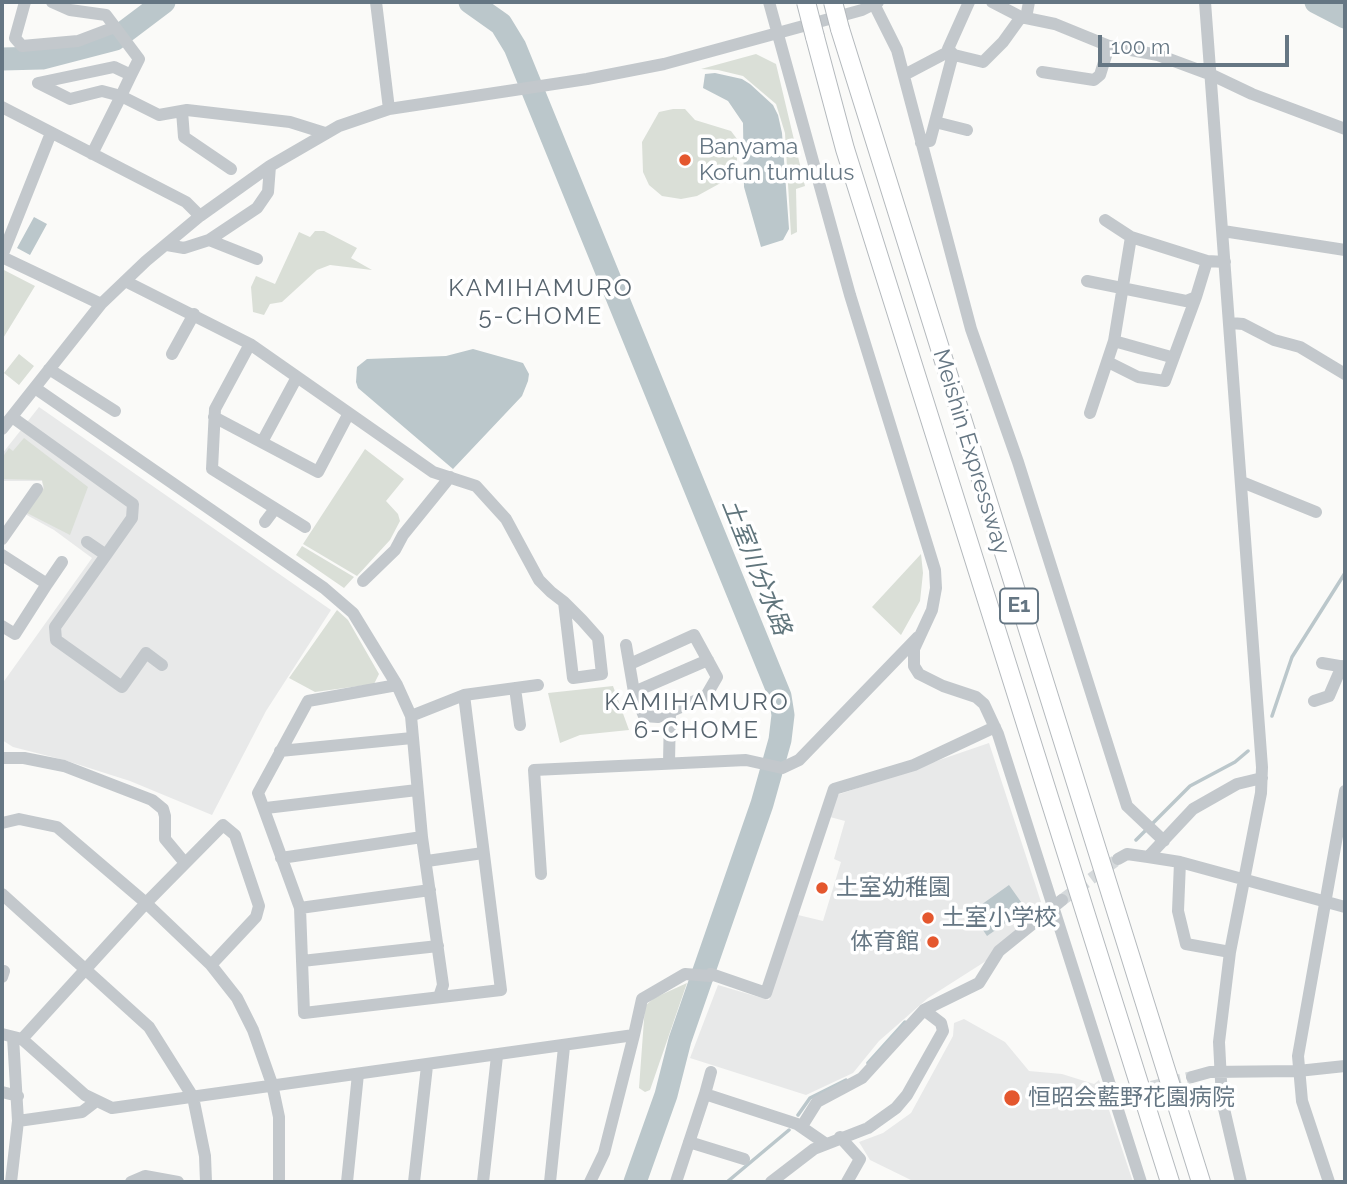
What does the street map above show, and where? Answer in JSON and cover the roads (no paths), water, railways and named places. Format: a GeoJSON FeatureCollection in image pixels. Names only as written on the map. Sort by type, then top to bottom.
{"type":"FeatureCollection","features":[{"type":"Feature","properties":{"kind":"highway","name":"Meishin Expressway"},"geometry":{"type":"LineString","coordinates":[[806,2],[845,149],[1170,1182]]}},
{"type":"Feature","properties":{"kind":"highway","name":"Meishin Expressway"},"geometry":{"type":"LineString","coordinates":[[834,2],[840,29],[1201,1182]]}},
{"type":"Feature","properties":{"kind":"street"},"geometry":{"type":"LineString","coordinates":[[25,2],[16,38],[22,46],[78,41],[115,27]]}},
{"type":"Feature","properties":{"kind":"street"},"geometry":{"type":"LineString","coordinates":[[51,2],[70,10],[106,15],[139,59],[92,153]]}},
{"type":"Feature","properties":{"kind":"street"},"geometry":{"type":"LineString","coordinates":[[376,2],[389,108]]}},
{"type":"Feature","properties":{"kind":"street"},"geometry":{"type":"LineString","coordinates":[[769,2],[850,295],[935,570],[936,588],[932,610],[912,657],[919,674],[976,697],[984,704],[995,727],[1058,903],[1140,1182]]}},
{"type":"Feature","properties":{"kind":"street"},"geometry":{"type":"LineString","coordinates":[[953,54],[948,50],[969,2]]}},
{"type":"Feature","properties":{"kind":"street"},"geometry":{"type":"LineString","coordinates":[[992,2],[1023,18],[1055,24],[1109,46],[1158,55],[1345,129]]}},
{"type":"Feature","properties":{"kind":"street"},"geometry":{"type":"LineString","coordinates":[[908,73],[946,53],[983,62],[1023,18],[1029,2]]}},
{"type":"Feature","properties":{"kind":"street"},"geometry":{"type":"LineString","coordinates":[[1205,2],[1231,323],[1262,778],[1230,952],[1219,1042],[1219,1074],[1227,1126],[1241,1182]]}},
{"type":"Feature","properties":{"kind":"street"},"geometry":{"type":"LineString","coordinates":[[162,665],[146,653],[122,687],[54,637],[55,627],[132,518],[133,504],[6,422],[101,304],[125,281],[200,216],[270,166],[325,133],[389,108],[542,86],[664,64],[875,3],[897,50],[971,329],[1022,475],[1124,796],[1131,813],[1162,839]]}},
{"type":"Feature","properties":{"kind":"street"},"geometry":{"type":"LineString","coordinates":[[1042,72],[1094,80],[1100,75],[1109,46]]}},
{"type":"Feature","properties":{"kind":"street"},"geometry":{"type":"LineString","coordinates":[[921,143],[930,141],[953,54]]}},
{"type":"Feature","properties":{"kind":"street"},"geometry":{"type":"LineString","coordinates":[[131,75],[114,67],[38,83],[70,99],[102,92],[121,96],[159,115],[182,111],[290,122],[325,133]]}},
{"type":"Feature","properties":{"kind":"street"},"geometry":{"type":"LineString","coordinates":[[2,107],[186,202],[200,216]]}},
{"type":"Feature","properties":{"kind":"street"},"geometry":{"type":"LineString","coordinates":[[182,111],[184,137],[231,169]]}},
{"type":"Feature","properties":{"kind":"street"},"geometry":{"type":"LineString","coordinates":[[935,122],[967,130]]}},
{"type":"Feature","properties":{"kind":"street"},"geometry":{"type":"LineString","coordinates":[[51,133],[2,256],[101,304]]}},
{"type":"Feature","properties":{"kind":"street"},"geometry":{"type":"LineString","coordinates":[[167,244],[184,248],[209,240],[261,203],[269,186],[270,166]]}},
{"type":"Feature","properties":{"kind":"street"},"geometry":{"type":"LineString","coordinates":[[1105,220],[1132,237],[1207,261],[1225,262]]}},
{"type":"Feature","properties":{"kind":"street"},"geometry":{"type":"LineString","coordinates":[[1223,231],[1345,250]]}},
{"type":"Feature","properties":{"kind":"street"},"geometry":{"type":"LineString","coordinates":[[1090,413],[1114,341],[1121,288],[1132,237]]}},
{"type":"Feature","properties":{"kind":"street"},"geometry":{"type":"LineString","coordinates":[[209,240],[257,259]]}},
{"type":"Feature","properties":{"kind":"street"},"geometry":{"type":"LineString","coordinates":[[1108,362],[1138,377],[1165,381],[1171,357],[1196,297],[1207,261]]}},
{"type":"Feature","properties":{"kind":"street"},"geometry":{"type":"LineString","coordinates":[[125,281],[250,344],[433,472],[476,486],[492,501],[514,532],[534,573],[564,602],[598,638],[603,674],[573,678],[564,602]]}},
{"type":"Feature","properties":{"kind":"street"},"geometry":{"type":"LineString","coordinates":[[1087,281],[1186,302],[1196,297]]}},
{"type":"Feature","properties":{"kind":"street"},"geometry":{"type":"LineString","coordinates":[[172,354],[194,314]]}},
{"type":"Feature","properties":{"kind":"street"},"geometry":{"type":"LineString","coordinates":[[1231,323],[1242,324],[1274,340],[1300,347],[1345,373]]}},
{"type":"Feature","properties":{"kind":"street"},"geometry":{"type":"LineString","coordinates":[[1114,341],[1171,357]]}},
{"type":"Feature","properties":{"kind":"street"},"geometry":{"type":"LineString","coordinates":[[250,344],[215,408],[212,469],[305,527]]}},
{"type":"Feature","properties":{"kind":"street"},"geometry":{"type":"LineString","coordinates":[[49,369],[115,411]]}},
{"type":"Feature","properties":{"kind":"street"},"geometry":{"type":"LineString","coordinates":[[262,442],[297,377]]}},
{"type":"Feature","properties":{"kind":"street"},"geometry":{"type":"LineString","coordinates":[[35,388],[338,599],[354,613],[397,685],[411,716],[422,837],[443,985],[439,997]]}},
{"type":"Feature","properties":{"kind":"street"},"geometry":{"type":"LineString","coordinates":[[215,417],[318,472],[349,413]]}},
{"type":"Feature","properties":{"kind":"street"},"geometry":{"type":"LineString","coordinates":[[363,581],[395,550],[403,535],[450,477]]}},
{"type":"Feature","properties":{"kind":"street"},"geometry":{"type":"LineString","coordinates":[[1242,482],[1316,512]]}},
{"type":"Feature","properties":{"kind":"street"},"geometry":{"type":"LineString","coordinates":[[2,539],[37,489]]}},
{"type":"Feature","properties":{"kind":"street"},"geometry":{"type":"LineString","coordinates":[[265,522],[274,510]]}},
{"type":"Feature","properties":{"kind":"street"},"geometry":{"type":"LineString","coordinates":[[87,542],[106,555]]}},
{"type":"Feature","properties":{"kind":"street"},"geometry":{"type":"LineString","coordinates":[[2,555],[47,584]]}},
{"type":"Feature","properties":{"kind":"street"},"geometry":{"type":"LineString","coordinates":[[2,626],[15,634],[62,562]]}},
{"type":"Feature","properties":{"kind":"street"},"geometry":{"type":"LineString","coordinates":[[626,645],[634,692],[644,716],[659,717],[706,696],[717,677],[694,635],[630,664]]}},
{"type":"Feature","properties":{"kind":"street"},"geometry":{"type":"LineString","coordinates":[[541,874],[534,770],[746,760],[782,768],[799,761],[920,635]]}},
{"type":"Feature","properties":{"kind":"street"},"geometry":{"type":"LineString","coordinates":[[634,692],[708,660]]}},
{"type":"Feature","properties":{"kind":"street"},"geometry":{"type":"LineString","coordinates":[[1314,701],[1329,696],[1344,667],[1322,663]]}},
{"type":"Feature","properties":{"kind":"street"},"geometry":{"type":"LineString","coordinates":[[397,685],[308,701],[258,793],[266,808],[300,908],[304,1013],[501,990],[464,695]]}},
{"type":"Feature","properties":{"kind":"street"},"geometry":{"type":"LineString","coordinates":[[411,716],[464,695],[538,685]]}},
{"type":"Feature","properties":{"kind":"street"},"geometry":{"type":"LineString","coordinates":[[515,688],[520,725]]}},
{"type":"Feature","properties":{"kind":"street"},"geometry":{"type":"LineString","coordinates":[[669,764],[670,712]]}},
{"type":"Feature","properties":{"kind":"street"},"geometry":{"type":"LineString","coordinates":[[590,1182],[604,1153],[642,999],[685,974],[711,974],[766,993],[834,789],[914,765],[995,727]]}},
{"type":"Feature","properties":{"kind":"street"},"geometry":{"type":"LineString","coordinates":[[280,751],[412,738]]}},
{"type":"Feature","properties":{"kind":"street"},"geometry":{"type":"LineString","coordinates":[[2,758],[23,758],[64,766],[152,800],[163,809],[165,839],[185,863]]}},
{"type":"Feature","properties":{"kind":"street"},"geometry":{"type":"LineString","coordinates":[[1148,857],[1193,809],[1237,784],[1262,778]]}},
{"type":"Feature","properties":{"kind":"street"},"geometry":{"type":"LineString","coordinates":[[266,808],[417,790]]}},
{"type":"Feature","properties":{"kind":"street"},"geometry":{"type":"LineString","coordinates":[[1329,1182],[1302,1101],[1298,1071],[1345,791]]}},
{"type":"Feature","properties":{"kind":"street"},"geometry":{"type":"LineString","coordinates":[[2,823],[19,819],[57,827],[146,903],[211,965],[237,998],[253,1030],[272,1084],[281,1140],[279,1182]]}},
{"type":"Feature","properties":{"kind":"street"},"geometry":{"type":"LineString","coordinates":[[12,1037],[86,971],[146,903],[223,825],[235,835],[258,906],[256,917],[211,965]]}},
{"type":"Feature","properties":{"kind":"street"},"geometry":{"type":"LineString","coordinates":[[281,858],[422,837]]}},
{"type":"Feature","properties":{"kind":"street"},"geometry":{"type":"LineString","coordinates":[[427,861],[483,853]]}},
{"type":"Feature","properties":{"kind":"street"},"geometry":{"type":"LineString","coordinates":[[1118,859],[1127,854],[1180,862],[1345,907]]}},
{"type":"Feature","properties":{"kind":"street"},"geometry":{"type":"LineString","coordinates":[[1180,862],[1178,911],[1186,944],[1230,952]]}},
{"type":"Feature","properties":{"kind":"street"},"geometry":{"type":"LineString","coordinates":[[300,908],[430,890]]}},
{"type":"Feature","properties":{"kind":"street"},"geometry":{"type":"LineString","coordinates":[[2,894],[149,1027],[193,1097],[205,1156],[206,1182]]}},
{"type":"Feature","properties":{"kind":"street"},"geometry":{"type":"LineString","coordinates":[[802,1126],[817,1102],[862,1079],[924,1010],[979,983],[999,951],[1058,903]]}},
{"type":"Feature","properties":{"kind":"street"},"geometry":{"type":"LineString","coordinates":[[302,961],[438,946]]}},
{"type":"Feature","properties":{"kind":"street"},"geometry":{"type":"LineString","coordinates":[[771,1182],[814,1149],[868,1128],[896,1108],[907,1095],[943,1031],[941,1023],[924,1010]]}},
{"type":"Feature","properties":{"kind":"street"},"geometry":{"type":"LineString","coordinates":[[12,1037],[95,1102],[112,1108],[272,1084],[564,1047],[634,1035]]}},
{"type":"Feature","properties":{"kind":"street"},"geometry":{"type":"LineString","coordinates":[[11,1182],[8,1146],[18,1121],[12,1037]]}},
{"type":"Feature","properties":{"kind":"street"},"geometry":{"type":"LineString","coordinates":[[550,1182],[564,1047]]}},
{"type":"Feature","properties":{"kind":"street"},"geometry":{"type":"LineString","coordinates":[[483,1182],[497,1056]]}},
{"type":"Feature","properties":{"kind":"street"},"geometry":{"type":"LineString","coordinates":[[414,1182],[428,1066]]}},
{"type":"Feature","properties":{"kind":"street"},"geometry":{"type":"LineString","coordinates":[[1192,1077],[1210,1072],[1219,1074],[1298,1071],[1345,1066]]}},
{"type":"Feature","properties":{"kind":"street"},"geometry":{"type":"LineString","coordinates":[[676,1182],[711,1072]]}},
{"type":"Feature","properties":{"kind":"street"},"geometry":{"type":"LineString","coordinates":[[347,1182],[359,1074]]}},
{"type":"Feature","properties":{"kind":"street"},"geometry":{"type":"LineString","coordinates":[[2,1092],[18,1096]]}},
{"type":"Feature","properties":{"kind":"street"},"geometry":{"type":"LineString","coordinates":[[1114,1097],[1128,1093]]}},
{"type":"Feature","properties":{"kind":"street"},"geometry":{"type":"LineString","coordinates":[[705,1094],[802,1126],[826,1143]]}},
{"type":"Feature","properties":{"kind":"street"},"geometry":{"type":"LineString","coordinates":[[18,1121],[82,1112],[95,1102]]}},
{"type":"Feature","properties":{"kind":"street"},"geometry":{"type":"LineString","coordinates":[[840,1137],[860,1159],[847,1182]]}},
{"type":"Feature","properties":{"kind":"street"},"geometry":{"type":"LineString","coordinates":[[689,1142],[744,1160]]}},
{"type":"Feature","properties":{"kind":"street"},"geometry":{"type":"LineString","coordinates":[[131,1182],[145,1176],[160,1181],[178,1182]]}},
{"type":"Feature","properties":{"kind":"waterway"},"geometry":{"type":"LineString","coordinates":[[2,59],[42,58],[115,39],[164,2]]}},
{"type":"Feature","properties":{"kind":"waterway","name":"土室川分水路"},"geometry":{"type":"LineString","coordinates":[[470,2],[501,24],[515,47],[780,696],[783,715],[780,740],[762,804],[680,1040],[666,1095],[635,1182]]}},
{"type":"Feature","properties":{"kind":"waterway"},"geometry":{"type":"LineString","coordinates":[[1316,2],[1345,17]]}},
{"type":"Feature","properties":{"kind":"waterway"},"geometry":{"type":"LineString","coordinates":[[1272,716],[1292,657],[1345,573]]}},
{"type":"Feature","properties":{"kind":"waterway"},"geometry":{"type":"LineString","coordinates":[[1153,823],[1190,786],[1235,762],[1248,751]]}},
{"type":"Feature","properties":{"kind":"waterway"},"geometry":{"type":"LineString","coordinates":[[1136,840],[1146,830]]}},
{"type":"Feature","properties":{"kind":"waterway"},"geometry":{"type":"LineString","coordinates":[[868,1063],[905,1022]]}},
{"type":"Feature","properties":{"kind":"waterway"},"geometry":{"type":"LineString","coordinates":[[798,1115],[810,1098],[846,1080]]}},
{"type":"Feature","properties":{"kind":"waterway"},"geometry":{"type":"LineString","coordinates":[[727,1182],[789,1130]]}},
{"type":"Feature","properties":{"kind":"tunnel"},"geometry":{"type":"LineString","coordinates":[[1062,900],[1118,859]]}},
{"type":"Feature","properties":{"kind":"tunnel"},"geometry":{"type":"LineString","coordinates":[[1134,1091],[1192,1077]]}},
{"type":"Feature","properties":{"kind":"place","name":"Banyama Kofun tumulus"},"geometry":{"type":"Point","coordinates":[685,160]}},
{"type":"Feature","properties":{"kind":"place","name":"土室幼稚園"},"geometry":{"type":"Point","coordinates":[822,888]}},
{"type":"Feature","properties":{"kind":"place","name":"土室小学校"},"geometry":{"type":"Point","coordinates":[928,918]}},
{"type":"Feature","properties":{"kind":"place","name":"体育館"},"geometry":{"type":"Point","coordinates":[933,942]}},
{"type":"Feature","properties":{"kind":"place","name":"恒昭会藍野花園病院"},"geometry":{"type":"Point","coordinates":[1012,1098]}},
{"type":"Feature","properties":{"kind":"district","name":"KAMIHAMURO 5-CHOME"},"geometry":{"type":"Point","coordinates":[541,303]}},
{"type":"Feature","properties":{"kind":"district","name":"KAMIHAMURO 6-CHOME"},"geometry":{"type":"Point","coordinates":[697,717]}}]}
